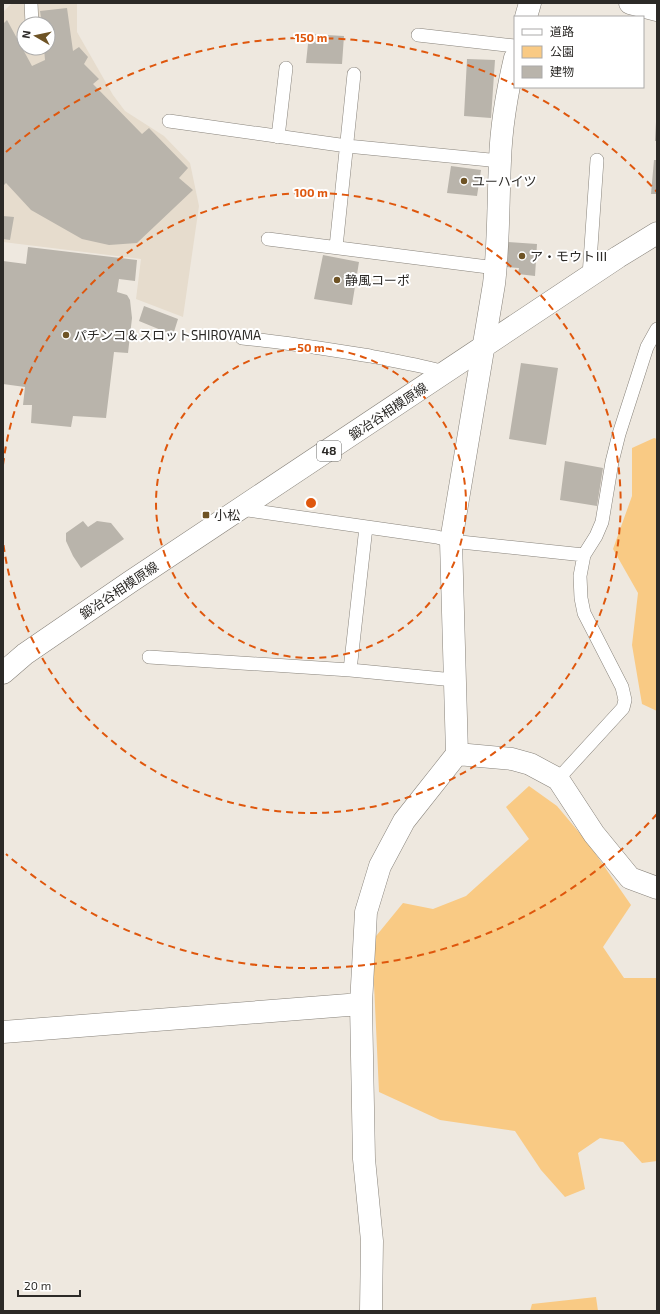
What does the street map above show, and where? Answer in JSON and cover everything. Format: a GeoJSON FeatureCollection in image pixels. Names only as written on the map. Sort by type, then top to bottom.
{"type":"FeatureCollection","features":[{"type":"Feature","properties":{"kind":"street"},"geometry":{"type":"LineString","coordinates":[[526,16],[530,3]]}},
{"type":"Feature","properties":{"kind":"street"},"geometry":{"type":"LineString","coordinates":[[630,3],[657,10]]}},
{"type":"Feature","properties":{"kind":"street"},"geometry":{"type":"LineString","coordinates":[[371,1311],[372,1241],[364,1159],[361,1004],[366,912],[380,866],[404,821],[457,754],[451,541],[496,268],[500,161],[505,106],[514,63]]}},
{"type":"Feature","properties":{"kind":"street","name":"鍛冶谷相模原線"},"geometry":{"type":"LineString","coordinates":[[3,673],[25,654],[482,347],[657,233]]}},
{"type":"Feature","properties":{"kind":"street"},"geometry":{"type":"LineString","coordinates":[[457,754],[512,759],[536,767],[558,780],[594,834],[630,878],[657,888]]}},
{"type":"Feature","properties":{"kind":"street"},"geometry":{"type":"LineString","coordinates":[[3,1032],[361,1004]]}},
{"type":"Feature","properties":{"kind":"lane"},"geometry":{"type":"LineString","coordinates":[[31,3],[32,16]]}},
{"type":"Feature","properties":{"kind":"lane"},"geometry":{"type":"LineString","coordinates":[[418,36],[514,46]]}},
{"type":"Feature","properties":{"kind":"lane"},"geometry":{"type":"LineString","coordinates":[[278,137],[286,68]]}},
{"type":"Feature","properties":{"kind":"lane"},"geometry":{"type":"LineString","coordinates":[[336,247],[354,74]]}},
{"type":"Feature","properties":{"kind":"lane"},"geometry":{"type":"LineString","coordinates":[[169,121],[347,146],[500,161]]}},
{"type":"Feature","properties":{"kind":"lane"},"geometry":{"type":"LineString","coordinates":[[589,276],[597,160]]}},
{"type":"Feature","properties":{"kind":"lane"},"geometry":{"type":"LineString","coordinates":[[268,239],[496,268]]}},
{"type":"Feature","properties":{"kind":"lane"},"geometry":{"type":"LineString","coordinates":[[558,780],[619,715],[625,700],[622,687],[584,613],[581,598],[580,576],[584,555],[596,536],[602,522],[612,462],[619,434],[647,347],[657,329]]}},
{"type":"Feature","properties":{"kind":"lane"},"geometry":{"type":"LineString","coordinates":[[242,338],[297,344],[347,352],[425,366],[445,372]]}},
{"type":"Feature","properties":{"kind":"lane"},"geometry":{"type":"LineString","coordinates":[[241,509],[366,526],[437,537],[451,541],[584,555]]}},
{"type":"Feature","properties":{"kind":"lane"},"geometry":{"type":"LineString","coordinates":[[350,670],[366,526]]}},
{"type":"Feature","properties":{"kind":"lane"},"geometry":{"type":"LineString","coordinates":[[149,658],[350,670],[454,680]]}},
{"type":"Feature","properties":{"kind":"shaded area"},"geometry":{"type":"Polygon","coordinates":[[[77,3],[77,32],[113,95],[125,111],[164,136],[190,163],[199,206],[183,317],[136,299],[141,259],[3,242],[3,12],[11,4],[77,3]]]}},
{"type":"Feature","properties":{"kind":"green space"},"geometry":{"type":"Polygon","coordinates":[[[654,438],[657,439],[657,711],[642,704],[632,645],[638,593],[613,549],[632,496],[632,448],[654,438]]]}},
{"type":"Feature","properties":{"kind":"green space"},"geometry":{"type":"Polygon","coordinates":[[[529,786],[557,806],[588,843],[631,905],[603,947],[624,978],[657,978],[657,1161],[642,1163],[623,1142],[600,1138],[578,1153],[585,1189],[565,1197],[541,1170],[515,1131],[440,1120],[379,1092],[372,941],[403,903],[433,909],[466,896],[529,839],[506,807],[529,786]]]}},
{"type":"Feature","properties":{"kind":"green space"},"geometry":{"type":"Polygon","coordinates":[[[596,1297],[598,1311],[530,1311],[532,1304],[596,1297]]]}},
{"type":"Feature","properties":{"kind":"building"},"geometry":{"type":"Polygon","coordinates":[[[67,8],[73,51],[79,47],[88,57],[84,64],[99,79],[93,84],[142,134],[149,128],[188,168],[179,178],[193,190],[137,243],[109,245],[82,239],[31,210],[6,183],[3,186],[3,24],[7,20],[16,37],[16,56],[27,56],[32,66],[45,60],[45,56],[56,56],[56,16],[41,16],[40,11],[67,8]]]}},
{"type":"Feature","properties":{"kind":"building"},"geometry":{"type":"Polygon","coordinates":[[[309,34],[344,36],[342,64],[306,63],[309,34]]]}},
{"type":"Feature","properties":{"kind":"building"},"geometry":{"type":"Polygon","coordinates":[[[467,59],[495,60],[491,118],[464,116],[467,59]]]}},
{"type":"Feature","properties":{"kind":"building"},"geometry":{"type":"Polygon","coordinates":[[[656,122],[657,141],[655,141],[656,122]]]}},
{"type":"Feature","properties":{"kind":"building"},"geometry":{"type":"Polygon","coordinates":[[[654,160],[657,160],[657,194],[651,194],[654,160]]]}},
{"type":"Feature","properties":{"kind":"building","name":"ユーハイツ"},"geometry":{"type":"Polygon","coordinates":[[[451,166],[481,170],[477,196],[447,193],[451,166]]]}},
{"type":"Feature","properties":{"kind":"building"},"geometry":{"type":"Polygon","coordinates":[[[3,216],[14,217],[10,240],[3,239],[3,216]]]}},
{"type":"Feature","properties":{"kind":"building","name":"ア・モウトⅢ"},"geometry":{"type":"Polygon","coordinates":[[[508,242],[537,244],[535,276],[518,274],[519,268],[506,267],[508,242]]]}},
{"type":"Feature","properties":{"kind":"building","name":"パチンコ＆スロットSHIROYAMA"},"geometry":{"type":"Polygon","coordinates":[[[28,247],[137,260],[135,281],[119,279],[117,292],[127,295],[130,300],[132,318],[128,353],[114,352],[106,418],[73,416],[71,427],[31,423],[32,405],[23,405],[25,387],[3,384],[3,261],[26,264],[28,247]]]}},
{"type":"Feature","properties":{"kind":"building","name":"静風コーポ"},"geometry":{"type":"Polygon","coordinates":[[[323,255],[359,262],[352,305],[314,299],[323,255]]]}},
{"type":"Feature","properties":{"kind":"building"},"geometry":{"type":"Polygon","coordinates":[[[144,306],[178,319],[173,335],[139,321],[144,306]]]}},
{"type":"Feature","properties":{"kind":"building"},"geometry":{"type":"Polygon","coordinates":[[[521,363],[558,368],[546,445],[509,439],[521,363]]]}},
{"type":"Feature","properties":{"kind":"building"},"geometry":{"type":"Polygon","coordinates":[[[565,461],[603,468],[597,506],[560,500],[565,461]]]}},
{"type":"Feature","properties":{"kind":"building"},"geometry":{"type":"Polygon","coordinates":[[[83,521],[88,527],[97,521],[111,523],[124,539],[81,568],[66,541],[66,533],[83,521]]]}},
{"type":"Feature","properties":{"kind":"place","name":"ユーハイツ"},"geometry":{"type":"Point","coordinates":[464,181]}},
{"type":"Feature","properties":{"kind":"place","name":"ア・モウトⅢ"},"geometry":{"type":"Point","coordinates":[522,256]}},
{"type":"Feature","properties":{"kind":"place","name":"静風コーポ"},"geometry":{"type":"Point","coordinates":[337,280]}},
{"type":"Feature","properties":{"kind":"place","name":"パチンコ＆スロットSHIROYAMA"},"geometry":{"type":"Point","coordinates":[66,335]}},
{"type":"Feature","properties":{"kind":"place","name":"小松"},"geometry":{"type":"Point","coordinates":[206,515]}}]}
